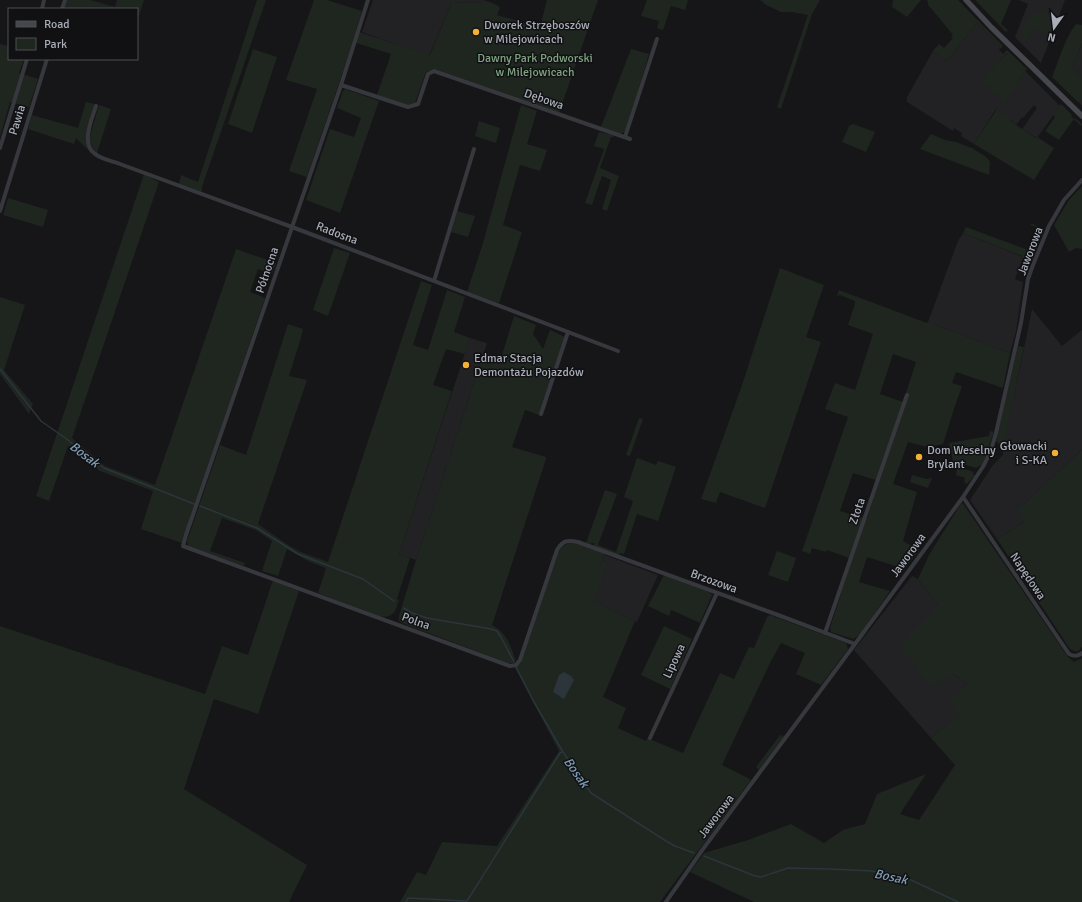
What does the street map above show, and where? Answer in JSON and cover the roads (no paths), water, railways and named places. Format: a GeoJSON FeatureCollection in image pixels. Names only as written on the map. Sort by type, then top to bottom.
{"type":"FeatureCollection","features":[{"type":"Feature","properties":{"kind":"main road"},"geometry":{"type":"LineString","coordinates":[[966,0],[991,27],[1082,116]]}},
{"type":"Feature","properties":{"kind":"street","name":"Północna"},"geometry":{"type":"LineString","coordinates":[[183,546],[341,85],[368,0]]}},
{"type":"Feature","properties":{"kind":"street"},"geometry":{"type":"LineString","coordinates":[[625,138],[657,39]]}},
{"type":"Feature","properties":{"kind":"street"},"geometry":{"type":"LineString","coordinates":[[0,148],[26,60]]}},
{"type":"Feature","properties":{"kind":"street","name":"Pawia"},"geometry":{"type":"LineString","coordinates":[[0,211],[47,60]]}},
{"type":"Feature","properties":{"kind":"street","name":"Dębowa"},"geometry":{"type":"LineString","coordinates":[[341,85],[408,107],[418,104],[428,74],[434,71],[630,139]]}},
{"type":"Feature","properties":{"kind":"street","name":"Radosna"},"geometry":{"type":"LineString","coordinates":[[96,106],[87,139],[88,145],[94,154],[292,227],[618,351]]}},
{"type":"Feature","properties":{"kind":"street"},"geometry":{"type":"LineString","coordinates":[[434,281],[474,149]]}},
{"type":"Feature","properties":{"kind":"street","name":"Jaworowa"},"geometry":{"type":"LineString","coordinates":[[666,902],[963,497],[984,465],[991,450],[996,433],[1021,323],[1028,279],[1049,226],[1064,200],[1082,180]]}},
{"type":"Feature","properties":{"kind":"street"},"geometry":{"type":"LineString","coordinates":[[541,414],[568,332]]}},
{"type":"Feature","properties":{"kind":"street","name":"Złota"},"geometry":{"type":"LineString","coordinates":[[825,633],[907,395]]}},
{"type":"Feature","properties":{"kind":"street","name":"Napędowa"},"geometry":{"type":"LineString","coordinates":[[963,497],[1069,654],[1076,656],[1082,653]]}},
{"type":"Feature","properties":{"kind":"street","name":"Brzozowa"},"geometry":{"type":"LineString","coordinates":[[565,541],[568,540],[578,542],[855,644]]}},
{"type":"Feature","properties":{"kind":"street","name":"Polna"},"geometry":{"type":"LineString","coordinates":[[183,546],[510,666],[516,665],[520,660],[557,550],[565,541]]}},
{"type":"Feature","properties":{"kind":"street","name":"Lipowa"},"geometry":{"type":"LineString","coordinates":[[650,738],[717,593]]}},
{"type":"Feature","properties":{"kind":"waterway","name":"Bosak"},"geometry":{"type":"LineString","coordinates":[[0,369],[41,421],[104,468],[194,504]]}},
{"type":"Feature","properties":{"kind":"waterway","name":"Bosak"},"geometry":{"type":"LineString","coordinates":[[200,506],[257,528],[298,554],[363,579],[394,601]]}},
{"type":"Feature","properties":{"kind":"waterway","name":"Bosak"},"geometry":{"type":"LineString","coordinates":[[404,608],[412,613],[427,618],[497,631],[514,662]]}},
{"type":"Feature","properties":{"kind":"waterway","name":"Bosak"},"geometry":{"type":"LineString","coordinates":[[516,667],[563,752],[591,793],[666,841],[694,853]]}},
{"type":"Feature","properties":{"kind":"waterway"},"geometry":{"type":"LineString","coordinates":[[406,902],[408,898],[467,901],[562,752]]}},
{"type":"Feature","properties":{"kind":"waterway","name":"Bosak"},"geometry":{"type":"LineString","coordinates":[[704,856],[761,877],[788,868],[872,871],[911,880],[958,902]]}},
{"type":"Feature","properties":{"kind":"place","name":"Dworek Strzęboszów w Milejowicach"},"geometry":{"type":"Point","coordinates":[476,32]}},
{"type":"Feature","properties":{"kind":"place","name":"Edmar Stacja Demontażu Pojazdów"},"geometry":{"type":"Point","coordinates":[466,365]}},
{"type":"Feature","properties":{"kind":"place","name":"Głowacki i S-KA"},"geometry":{"type":"Point","coordinates":[1055,453]}},
{"type":"Feature","properties":{"kind":"place","name":"Dom Weselny Brylant"},"geometry":{"type":"Point","coordinates":[919,457]}},
{"type":"Feature","properties":{"kind":"park label","name":"Dawny Park Podworski w Milejowicach"},"geometry":{"type":"Point","coordinates":[535,65]}}]}
